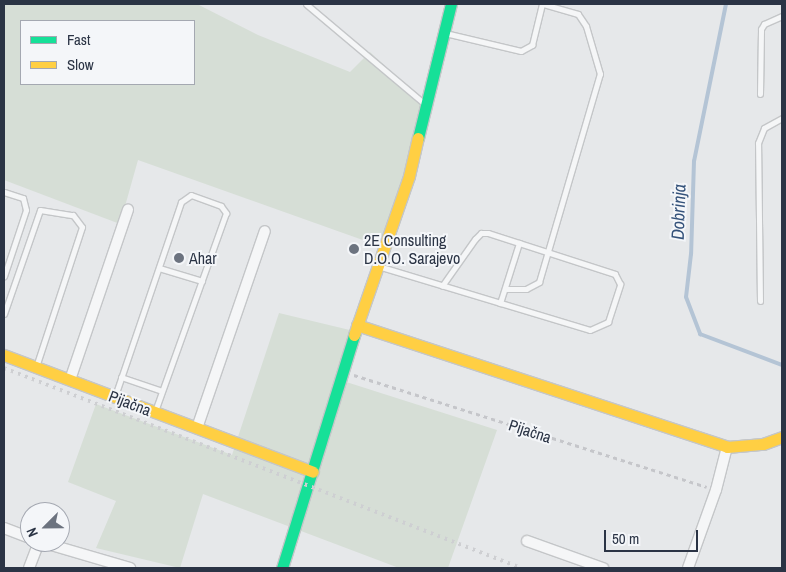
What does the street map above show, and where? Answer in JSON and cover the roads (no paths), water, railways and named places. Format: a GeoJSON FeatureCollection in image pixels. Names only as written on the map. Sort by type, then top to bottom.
{"type":"FeatureCollection","features":[{"type":"Feature","properties":{"kind":"street"},"geometry":{"type":"LineString","coordinates":[[282,568],[357,325],[410,176],[428,108],[451,4]]}},
{"type":"Feature","properties":{"kind":"street"},"geometry":{"type":"LineString","coordinates":[[70,380],[128,210]]}},
{"type":"Feature","properties":{"kind":"street"},"geometry":{"type":"LineString","coordinates":[[197,428],[265,231]]}},
{"type":"Feature","properties":{"kind":"street"},"geometry":{"type":"LineString","coordinates":[[357,325],[727,447],[763,444],[782,437]]}},
{"type":"Feature","properties":{"kind":"street","name":"Pijačna"},"geometry":{"type":"LineString","coordinates":[[4,355],[313,472]]}},
{"type":"Feature","properties":{"kind":"street"},"geometry":{"type":"LineString","coordinates":[[688,568],[716,490],[727,447]]}},
{"type":"Feature","properties":{"kind":"street"},"geometry":{"type":"LineString","coordinates":[[4,528],[20,534]]}},
{"type":"Feature","properties":{"kind":"street"},"geometry":{"type":"LineString","coordinates":[[527,541],[603,568]]}},
{"type":"Feature","properties":{"kind":"street"},"geometry":{"type":"LineString","coordinates":[[70,551],[130,568]]}},
{"type":"Feature","properties":{"kind":"street"},"geometry":{"type":"LineString","coordinates":[[29,568],[36,552]]}},
{"type":"Feature","properties":{"kind":"lane"},"geometry":{"type":"LineString","coordinates":[[306,4],[428,108]]}},
{"type":"Feature","properties":{"kind":"lane"},"geometry":{"type":"LineString","coordinates":[[445,33],[521,51],[532,45],[543,4],[572,11],[578,14],[586,26],[600,74],[539,282],[533,287],[505,289]]}},
{"type":"Feature","properties":{"kind":"lane"},"geometry":{"type":"LineString","coordinates":[[572,11],[574,4]]}},
{"type":"Feature","properties":{"kind":"lane"},"geometry":{"type":"LineString","coordinates":[[760,94],[761,29],[764,24],[782,16]]}},
{"type":"Feature","properties":{"kind":"lane"},"geometry":{"type":"LineString","coordinates":[[760,301],[758,143],[764,128],[782,118]]}},
{"type":"Feature","properties":{"kind":"lane"},"geometry":{"type":"LineString","coordinates":[[4,192],[23,198],[26,210],[4,276]]}},
{"type":"Feature","properties":{"kind":"lane"},"geometry":{"type":"LineString","coordinates":[[114,397],[181,202],[191,196],[221,206],[226,213],[155,412]]}},
{"type":"Feature","properties":{"kind":"lane"},"geometry":{"type":"LineString","coordinates":[[4,314],[40,210],[73,215],[82,227],[36,367]]}},
{"type":"Feature","properties":{"kind":"lane"},"geometry":{"type":"LineString","coordinates":[[377,266],[442,286],[590,330],[608,322],[620,284],[618,277],[519,243],[481,233],[442,286]]}},
{"type":"Feature","properties":{"kind":"lane"},"geometry":{"type":"LineString","coordinates":[[500,303],[519,243]]}},
{"type":"Feature","properties":{"kind":"lane"},"geometry":{"type":"LineString","coordinates":[[159,268],[202,281]]}},
{"type":"Feature","properties":{"kind":"lane"},"geometry":{"type":"LineString","coordinates":[[122,377],[162,391]]}},
{"type":"Feature","properties":{"kind":"waterway","name":"Dobrinja"},"geometry":{"type":"LineString","coordinates":[[726,4],[694,161],[691,254],[686,297],[700,334],[782,365]]}},
{"type":"Feature","properties":{"kind":"railway"},"geometry":{"type":"LineString","coordinates":[[4,368],[521,568]]}},
{"type":"Feature","properties":{"kind":"place","name":"2E Consulting D.O.O. Sarajevo"},"geometry":{"type":"Point","coordinates":[354,249]}},
{"type":"Feature","properties":{"kind":"place","name":"Ahar"},"geometry":{"type":"Point","coordinates":[179,258]}}]}
